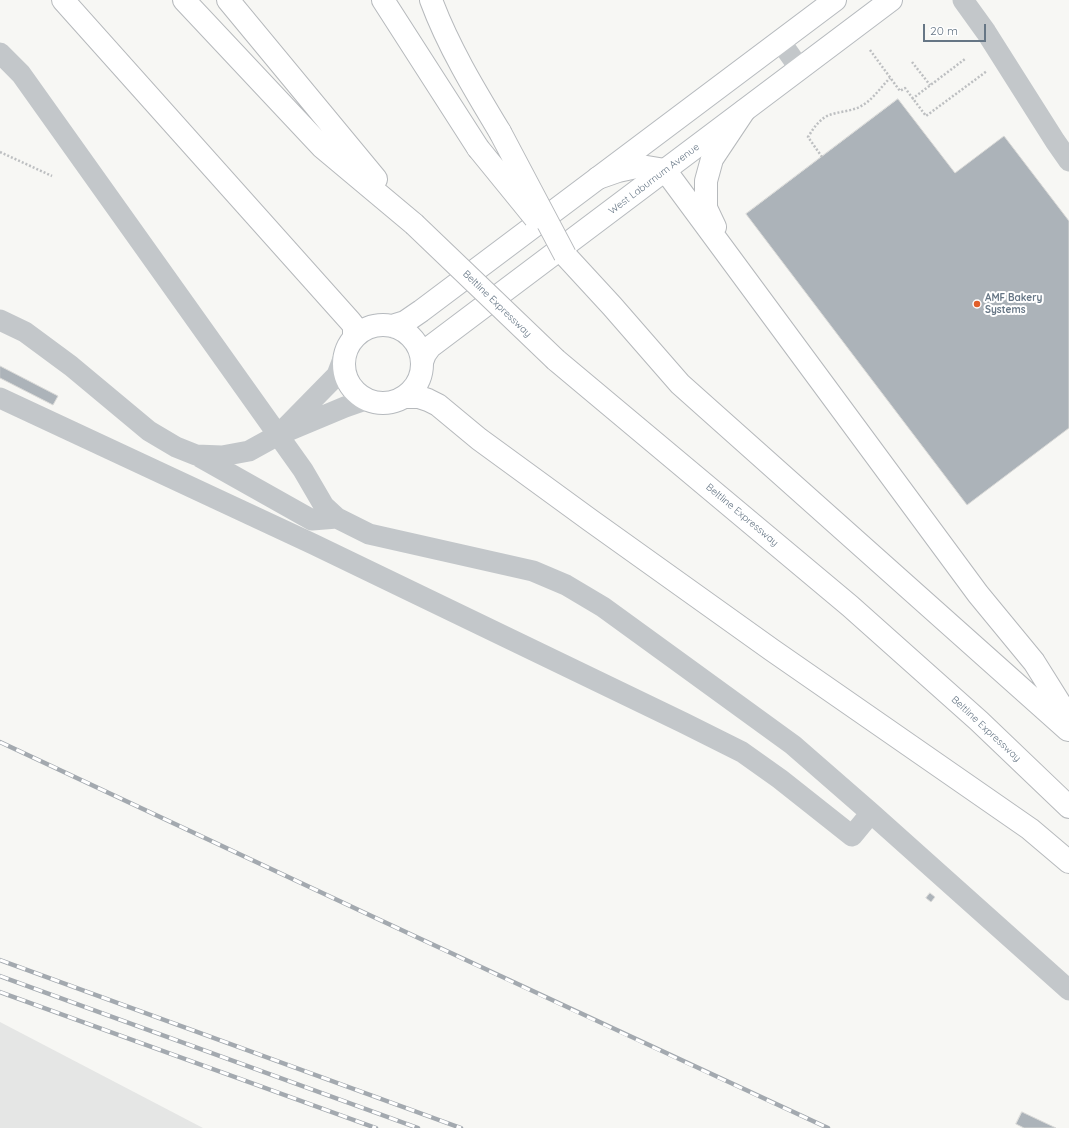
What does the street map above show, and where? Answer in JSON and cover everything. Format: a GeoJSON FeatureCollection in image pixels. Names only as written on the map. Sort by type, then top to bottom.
{"type":"FeatureCollection","features":[{"type":"Feature","properties":{"kind":"main road"},"geometry":{"type":"LineString","coordinates":[[63,0],[350,321],[354,326],[354,337]]}},
{"type":"Feature","properties":{"kind":"main road"},"geometry":{"type":"LineString","coordinates":[[184,0],[322,147],[414,224]]}},
{"type":"Feature","properties":{"kind":"main road"},"geometry":{"type":"LineString","coordinates":[[228,0],[414,224]]}},
{"type":"Feature","properties":{"kind":"main road"},"geometry":{"type":"LineString","coordinates":[[383,0],[478,148],[565,255],[680,384],[1069,731]]}},
{"type":"Feature","properties":{"kind":"main road"},"geometry":{"type":"LineString","coordinates":[[431,0],[436,15],[470,81],[500,132],[565,255]]}},
{"type":"Feature","properties":{"kind":"main road"},"geometry":{"type":"LineString","coordinates":[[835,0],[421,311],[405,322],[392,326],[378,325],[365,329],[354,337],[347,347],[343,359],[343,371],[347,383],[355,393],[365,400],[378,404],[392,403],[405,398],[419,398],[428,400],[438,405],[479,439],[590,520],[772,650],[1030,829],[1069,862]]}},
{"type":"Feature","properties":{"kind":"main road","name":"West Laburnum Avenue"},"geometry":{"type":"LineString","coordinates":[[422,362],[430,347],[891,0]]}},
{"type":"Feature","properties":{"kind":"main road"},"geometry":{"type":"LineString","coordinates":[[726,252],[706,208],[706,181],[712,159],[744,111]]}},
{"type":"Feature","properties":{"kind":"main road"},"geometry":{"type":"LineString","coordinates":[[598,178],[618,171],[641,166],[665,170],[983,601],[1034,662],[1069,718]]}},
{"type":"Feature","properties":{"kind":"main road","name":"Beltline Expressway"},"geometry":{"type":"LineString","coordinates":[[414,224],[556,360],[850,606],[979,721],[1069,807]]}},
{"type":"Feature","properties":{"kind":"main road","name":"West Laburnum Avenue"},"geometry":{"type":"LineString","coordinates":[[392,326],[404,331],[414,339],[420,350],[422,362],[421,376],[414,388],[405,398]]}},
{"type":"Feature","properties":{"kind":"street"},"geometry":{"type":"LineString","coordinates":[[963,0],[986,32],[1069,161]]}},
{"type":"Feature","properties":{"kind":"street"},"geometry":{"type":"LineString","coordinates":[[780,41],[800,69]]}},
{"type":"Feature","properties":{"kind":"street"},"geometry":{"type":"LineString","coordinates":[[0,54],[21,74],[303,470],[324,506],[337,518],[369,534],[533,571],[566,585],[603,607],[793,745],[1069,990]]}},
{"type":"Feature","properties":{"kind":"street"},"geometry":{"type":"LineString","coordinates":[[0,320],[25,332],[71,366],[149,431],[176,447],[196,455],[312,520],[337,518]]}},
{"type":"Feature","properties":{"kind":"street"},"geometry":{"type":"LineString","coordinates":[[278,435],[337,375],[343,359]]}},
{"type":"Feature","properties":{"kind":"street"},"geometry":{"type":"LineString","coordinates":[[0,398],[320,547],[742,752],[780,779],[852,836],[871,813]]}},
{"type":"Feature","properties":{"kind":"street"},"geometry":{"type":"LineString","coordinates":[[196,455],[222,456],[249,451],[278,435],[365,400]]}},
{"type":"Feature","properties":{"kind":"path"},"geometry":{"type":"LineString","coordinates":[[870,50],[900,91],[905,88],[926,116],[989,69]]}},
{"type":"Feature","properties":{"kind":"path"},"geometry":{"type":"LineString","coordinates":[[912,99],[965,59]]}},
{"type":"Feature","properties":{"kind":"path"},"geometry":{"type":"LineString","coordinates":[[912,62],[930,86]]}},
{"type":"Feature","properties":{"kind":"path"},"geometry":{"type":"LineString","coordinates":[[822,157],[808,137],[814,127],[828,116],[863,105],[890,78]]}},
{"type":"Feature","properties":{"kind":"path"},"geometry":{"type":"LineString","coordinates":[[0,152],[52,176]]}},
{"type":"Feature","properties":{"kind":"shaded area"},"geometry":{"type":"Polygon","coordinates":[[[0,1022],[203,1128],[0,1128],[0,1022]]]}},
{"type":"Feature","properties":{"kind":"building"},"geometry":{"type":"Polygon","coordinates":[[[898,99],[955,173],[1004,136],[1069,221],[1069,428],[967,505],[746,214],[898,99]]]}},
{"type":"Feature","properties":{"kind":"building"},"geometry":{"type":"Polygon","coordinates":[[[0,366],[58,396],[53,405],[0,378],[0,366]]]}},
{"type":"Feature","properties":{"kind":"building"},"geometry":{"type":"Polygon","coordinates":[[[930,893],[935,897],[931,902],[926,898],[930,893]]]}},
{"type":"Feature","properties":{"kind":"building"},"geometry":{"type":"Polygon","coordinates":[[[1022,1112],[1056,1128],[1024,1128],[1016,1124],[1022,1112]]]}},
{"type":"Feature","properties":{"kind":"railway"},"geometry":{"type":"LineString","coordinates":[[0,742],[828,1128]]}},
{"type":"Feature","properties":{"kind":"railway"},"geometry":{"type":"LineString","coordinates":[[0,960],[461,1128]]}},
{"type":"Feature","properties":{"kind":"railway"},"geometry":{"type":"LineString","coordinates":[[0,976],[418,1128]]}},
{"type":"Feature","properties":{"kind":"railway"},"geometry":{"type":"LineString","coordinates":[[0,992],[376,1128]]}},
{"type":"Feature","properties":{"kind":"place","name":"AMF Bakery Systems"},"geometry":{"type":"Point","coordinates":[977,304]}}]}
